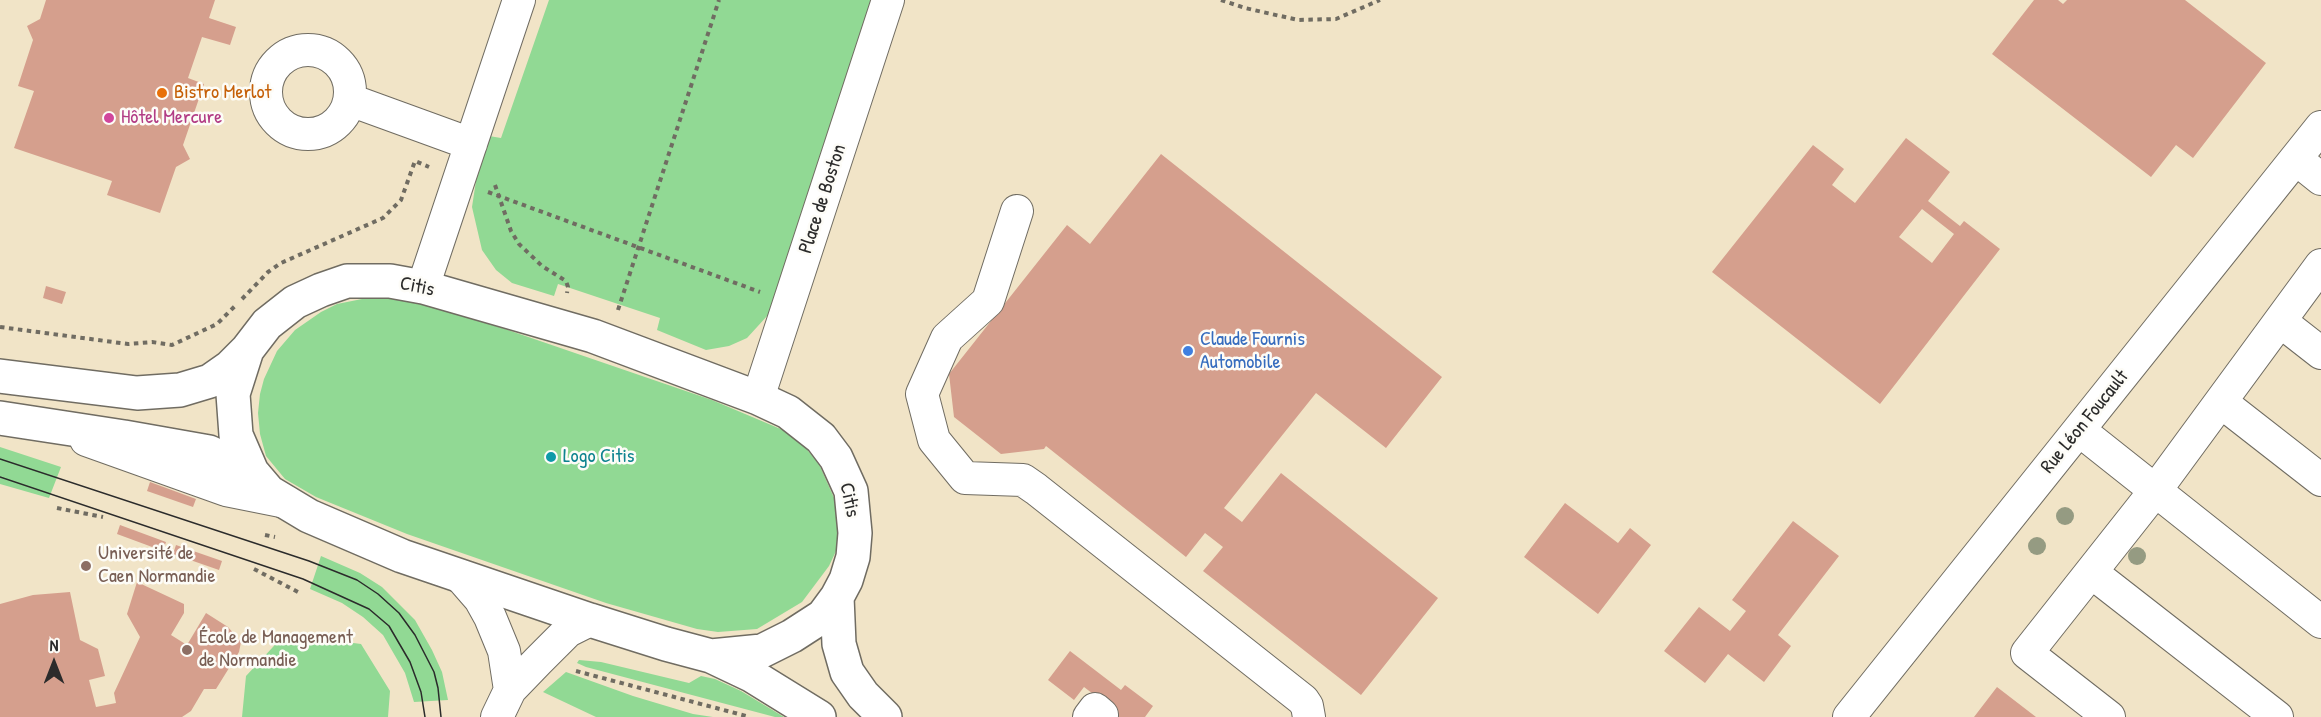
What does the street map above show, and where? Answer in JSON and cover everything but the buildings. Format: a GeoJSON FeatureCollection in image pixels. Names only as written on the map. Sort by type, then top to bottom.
{"type":"FeatureCollection","features":[{"type":"Feature","properties":{"kind":"main road","name":"Citis"},"geometry":{"type":"LineString","coordinates":[[247,350],[267,324],[295,302],[347,281],[390,281],[423,287],[593,336],[758,398],[788,412],[821,438],[836,458],[851,491],[855,533],[853,557],[837,597],[823,616],[792,636],[762,651],[711,656],[590,620],[402,556],[309,516],[269,492],[252,472]]}},
{"type":"Feature","properties":{"kind":"main road"},"geometry":{"type":"LineString","coordinates":[[0,376],[137,393],[160,393],[210,381],[230,367],[247,350]]}},
{"type":"Feature","properties":{"kind":"main road"},"geometry":{"type":"LineString","coordinates":[[247,350],[233,394],[236,435],[252,472]]}},
{"type":"Feature","properties":{"kind":"main road"},"geometry":{"type":"LineString","coordinates":[[0,418],[209,452],[252,472]]}},
{"type":"Feature","properties":{"kind":"main road"},"geometry":{"type":"LineString","coordinates":[[837,597],[839,644],[847,672],[863,695],[885,717]]}},
{"type":"Feature","properties":{"kind":"main road"},"geometry":{"type":"LineString","coordinates":[[711,656],[751,675],[819,717]]}},
{"type":"Feature","properties":{"kind":"street"},"geometry":{"type":"LineString","coordinates":[[423,287],[519,0]]}},
{"type":"Feature","properties":{"kind":"street","name":"Place de Boston"},"geometry":{"type":"LineString","coordinates":[[758,398],[888,0]]}},
{"type":"Feature","properties":{"kind":"street"},"geometry":{"type":"LineString","coordinates":[[350,100],[471,144]]}},
{"type":"Feature","properties":{"kind":"street","name":"Rue Léon Foucault"},"geometry":{"type":"LineString","coordinates":[[1849,717],[2321,127]]}},
{"type":"Feature","properties":{"kind":"street"},"geometry":{"type":"LineString","coordinates":[[2296,159],[2321,179]]}},
{"type":"Feature","properties":{"kind":"street"},"geometry":{"type":"LineString","coordinates":[[1017,211],[988,301],[947,338],[922,394],[934,440],[965,478],[1023,480],[1036,489],[1304,700],[1309,717]]}},
{"type":"Feature","properties":{"kind":"street"},"geometry":{"type":"LineString","coordinates":[[2109,717],[2027,653],[2155,491],[2321,265]]}},
{"type":"Feature","properties":{"kind":"street"},"geometry":{"type":"LineString","coordinates":[[2280,321],[2321,352]]}},
{"type":"Feature","properties":{"kind":"street"},"geometry":{"type":"LineString","coordinates":[[2221,402],[2321,480]]}},
{"type":"Feature","properties":{"kind":"street"},"geometry":{"type":"LineString","coordinates":[[46,425],[226,490],[286,502]]}},
{"type":"Feature","properties":{"kind":"street"},"geometry":{"type":"LineString","coordinates":[[2079,430],[2321,622]]}},
{"type":"Feature","properties":{"kind":"street"},"geometry":{"type":"LineString","coordinates":[[2091,572],[2277,717]]}},
{"type":"Feature","properties":{"kind":"street"},"geometry":{"type":"LineString","coordinates":[[460,576],[480,599],[490,616],[504,651],[503,704]]}},
{"type":"Feature","properties":{"kind":"street"},"geometry":{"type":"LineString","coordinates":[[503,704],[568,631],[590,620]]}},
{"type":"Feature","properties":{"kind":"path"},"geometry":{"type":"LineString","coordinates":[[620,305],[719,0]]}},
{"type":"Feature","properties":{"kind":"path"},"geometry":{"type":"LineString","coordinates":[[1221,0],[1298,21],[1336,19],[1380,0]]}},
{"type":"Feature","properties":{"kind":"path"},"geometry":{"type":"LineString","coordinates":[[495,185],[511,231],[519,244],[542,266],[566,281],[567,293]]}},
{"type":"Feature","properties":{"kind":"path"},"geometry":{"type":"LineString","coordinates":[[477,188],[764,293]]}},
{"type":"Feature","properties":{"kind":"path"},"geometry":{"type":"LineString","coordinates":[[0,327],[128,344],[160,344]]}},
{"type":"Feature","properties":{"kind":"path"},"geometry":{"type":"LineString","coordinates":[[57,508],[103,517]]}},
{"type":"Feature","properties":{"kind":"path"},"geometry":{"type":"LineString","coordinates":[[255,569],[298,592]]}},
{"type":"Feature","properties":{"kind":"path"},"geometry":{"type":"LineString","coordinates":[[569,669],[750,717]]}},
{"type":"Feature","properties":{"kind":"green space"},"geometry":{"type":"Polygon","coordinates":[[[549,0],[876,0],[778,296],[768,315],[747,338],[729,346],[706,350],[657,330],[660,318],[558,284],[554,296],[512,283],[496,270],[482,250],[472,207],[476,181],[489,136],[501,138],[549,0]]]}},
{"type":"Feature","properties":{"kind":"green space"},"geometry":{"type":"Polygon","coordinates":[[[377,296],[403,298],[505,329],[712,400],[783,430],[805,447],[819,464],[835,500],[839,522],[838,539],[837,549],[829,566],[802,602],[757,629],[718,632],[697,629],[606,603],[407,534],[316,497],[285,479],[266,456],[260,434],[258,413],[264,379],[277,351],[295,330],[321,312],[337,304],[377,296]]]}},
{"type":"Feature","properties":{"kind":"green space"},"geometry":{"type":"Polygon","coordinates":[[[0,447],[61,467],[49,498],[0,484],[0,447]]]}},
{"type":"Feature","properties":{"kind":"green space"},"geometry":{"type":"Polygon","coordinates":[[[321,556],[360,573],[382,587],[415,620],[442,672],[448,700],[414,702],[405,673],[383,635],[363,617],[342,603],[310,589],[321,556]]]}},
{"type":"Feature","properties":{"kind":"green space"},"geometry":{"type":"Polygon","coordinates":[[[285,634],[361,644],[390,691],[388,717],[242,717],[246,676],[285,634]]]}},
{"type":"Feature","properties":{"kind":"green space"},"geometry":{"type":"Polygon","coordinates":[[[579,660],[601,662],[689,683],[701,676],[715,679],[741,691],[784,717],[775,717],[586,667],[577,663],[579,660]]]}},
{"type":"Feature","properties":{"kind":"green space"},"geometry":{"type":"Polygon","coordinates":[[[566,672],[633,696],[693,714],[713,717],[596,717],[543,692],[566,672]]]}},
{"type":"Feature","properties":{"kind":"tram line"},"geometry":{"type":"LineString","coordinates":[[0,459],[309,561],[357,580],[378,594],[399,613],[415,635],[434,672],[441,717]]}},
{"type":"Feature","properties":{"kind":"tram line"},"geometry":{"type":"LineString","coordinates":[[0,477],[303,579],[369,609],[389,626],[410,662],[421,692],[425,717]]}},
{"type":"Feature","properties":{"kind":"place","name":"Bistro Merlot"},"geometry":{"type":"Point","coordinates":[162,93]}},
{"type":"Feature","properties":{"kind":"place","name":"Hôtel Mercure"},"geometry":{"type":"Point","coordinates":[109,118]}},
{"type":"Feature","properties":{"kind":"place","name":"Claude Fournis Automobile"},"geometry":{"type":"Point","coordinates":[1188,351]}},
{"type":"Feature","properties":{"kind":"place","name":"Logo Citis"},"geometry":{"type":"Point","coordinates":[551,457]}},
{"type":"Feature","properties":{"kind":"place","name":"Université de Caen Normandie"},"geometry":{"type":"Point","coordinates":[86,566]}},
{"type":"Feature","properties":{"kind":"place","name":"École de Management de Normandie"},"geometry":{"type":"Point","coordinates":[187,650]}}]}
